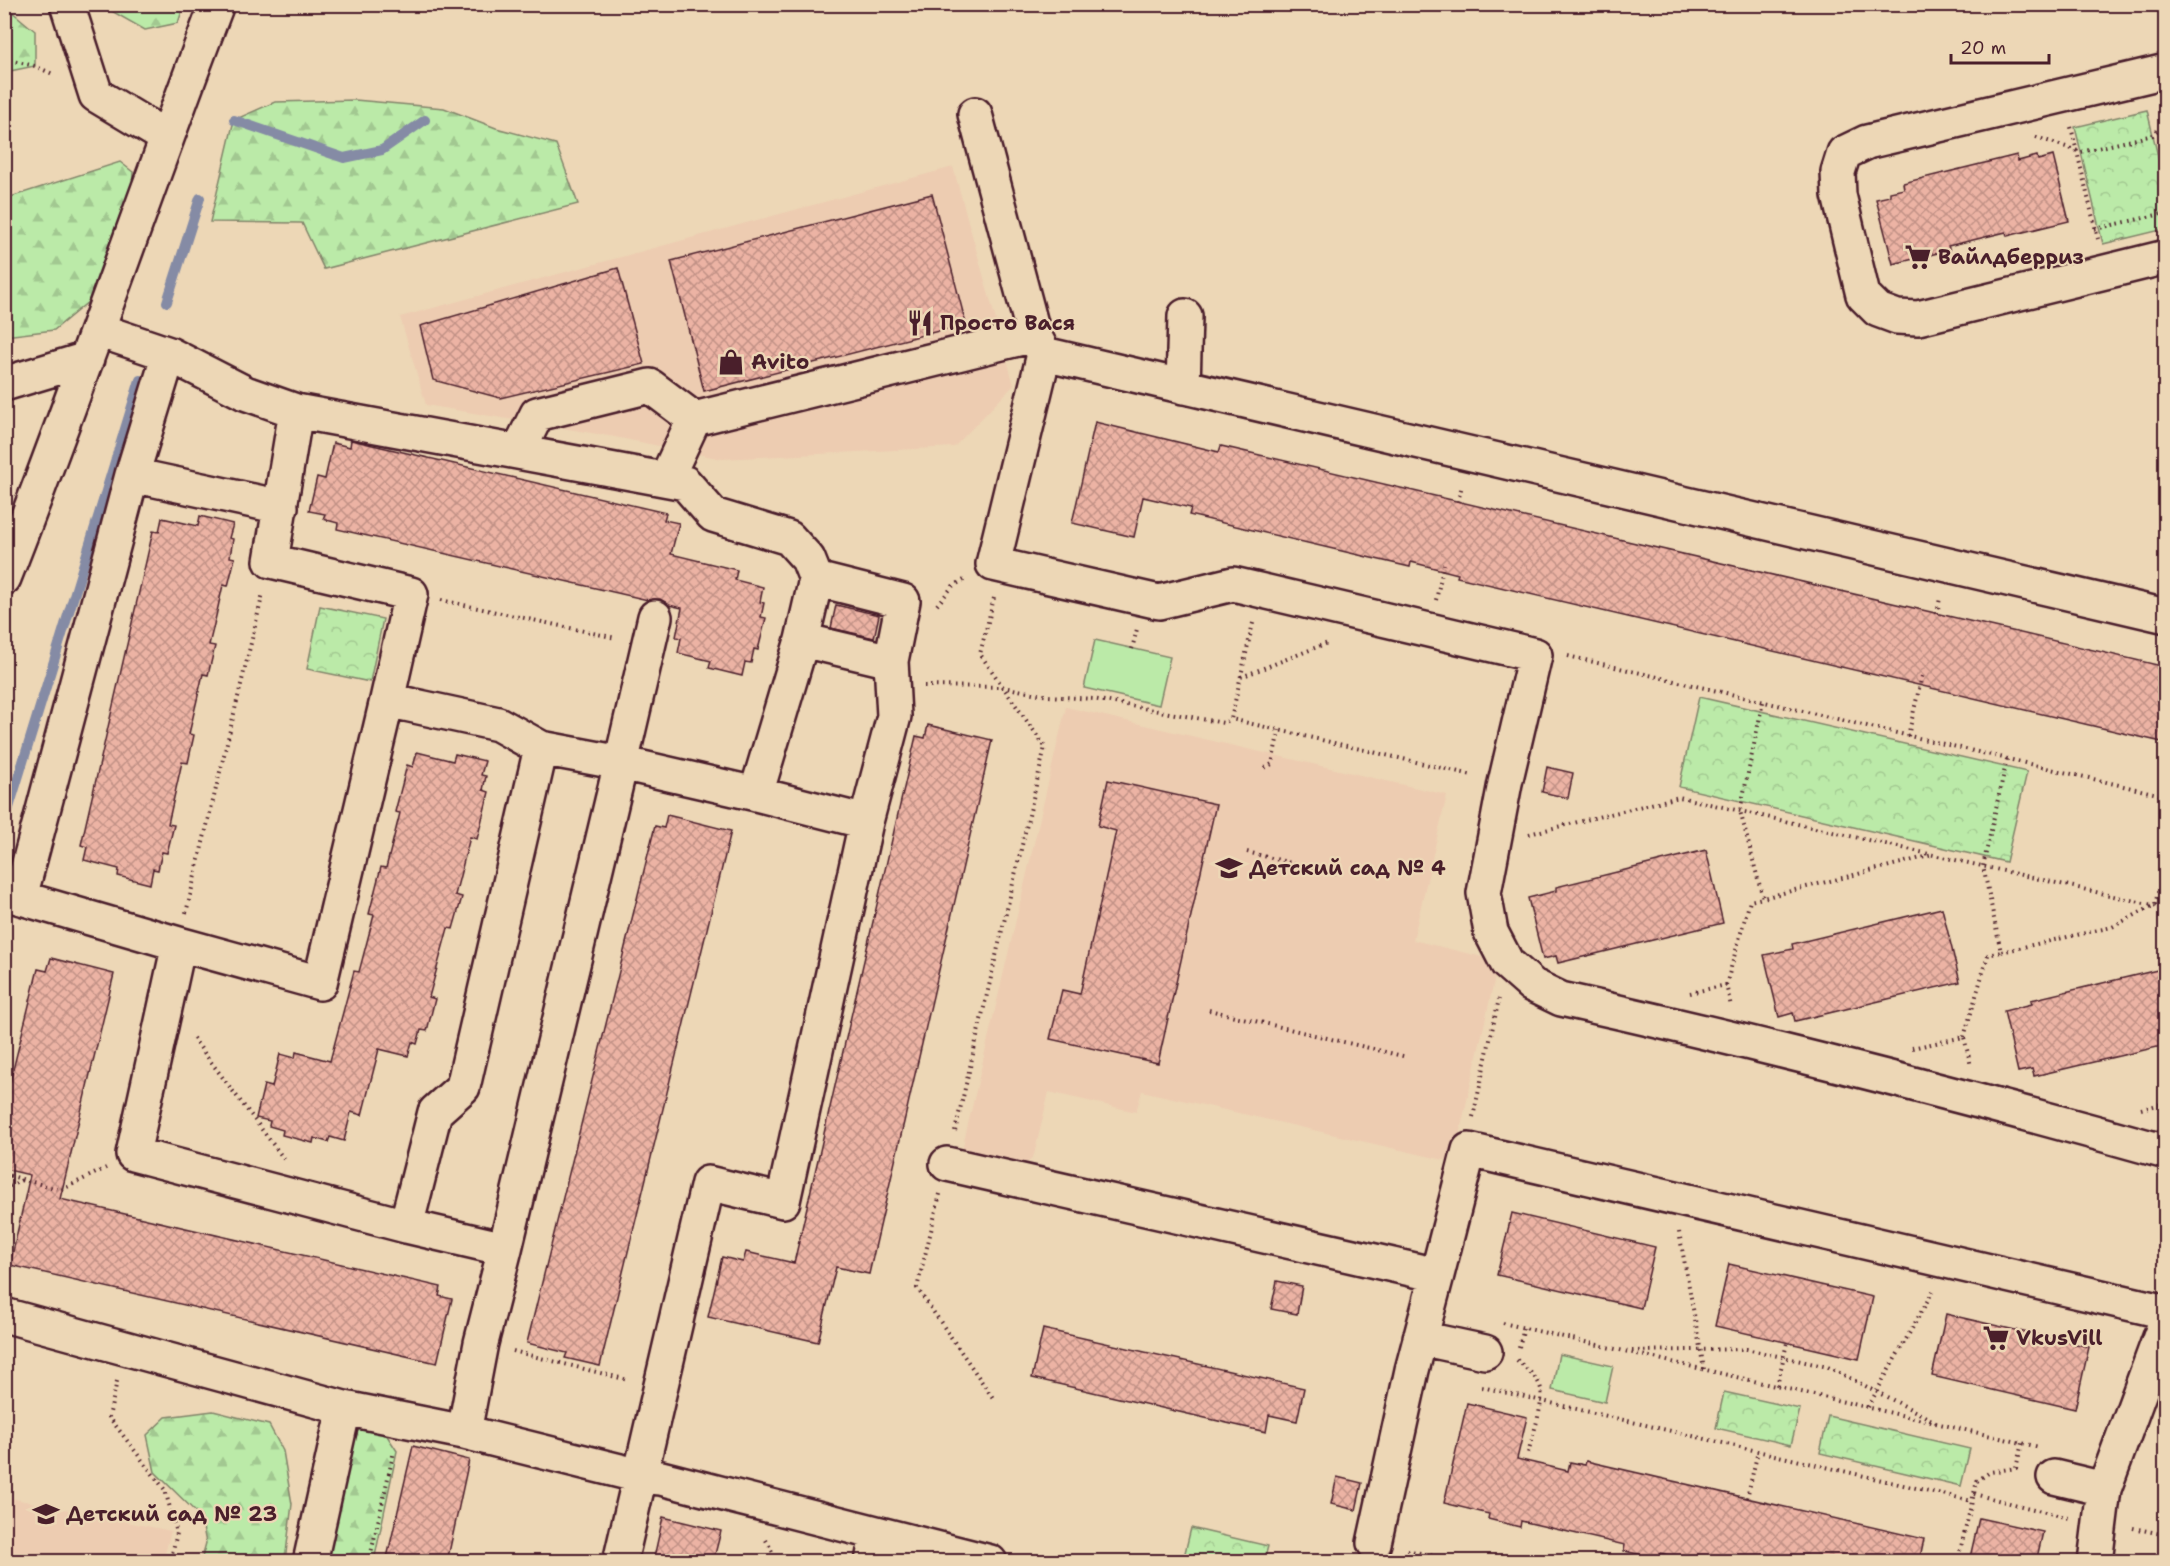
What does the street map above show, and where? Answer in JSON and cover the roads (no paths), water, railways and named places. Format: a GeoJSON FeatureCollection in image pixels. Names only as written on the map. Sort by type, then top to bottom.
{"type":"FeatureCollection","features":[{"type":"Feature","properties":{"kind":"street"},"geometry":{"type":"LineString","coordinates":[[67,4],[96,95],[166,136]]}},
{"type":"Feature","properties":{"kind":"street"},"geometry":{"type":"LineString","coordinates":[[4,578],[11,542],[92,344],[166,136],[218,4]]}},
{"type":"Feature","properties":{"kind":"street"},"geometry":{"type":"LineString","coordinates":[[2166,71],[1867,142],[1844,153],[1838,172],[1842,210],[1863,295],[1878,310],[1897,317],[1918,318],[2166,257]]}},
{"type":"Feature","properties":{"kind":"street"},"geometry":{"type":"LineString","coordinates":[[975,114],[1039,345],[993,564],[1159,602],[1233,584],[1535,655],[1505,783],[1484,893],[1491,932],[1507,963],[1532,985],[1561,999],[1864,1070],[2166,1152]]}},
{"type":"Feature","properties":{"kind":"street"},"geometry":{"type":"LineString","coordinates":[[1183,387],[1185,316]]}},
{"type":"Feature","properties":{"kind":"street"},"geometry":{"type":"LineString","coordinates":[[4,384],[92,344],[169,354],[244,393],[296,411],[685,483],[713,515],[789,538],[808,559],[816,579],[802,640],[756,794]]}},
{"type":"Feature","properties":{"kind":"street"},"geometry":{"type":"LineString","coordinates":[[518,452],[537,414],[651,386],[694,418],[1039,345],[1183,387],[2166,616]]}},
{"type":"Feature","properties":{"kind":"street"},"geometry":{"type":"LineString","coordinates":[[169,354],[132,475],[12,895],[320,983],[411,594],[271,561],[296,411]]}},
{"type":"Feature","properties":{"kind":"street"},"geometry":{"type":"LineString","coordinates":[[666,479],[694,418]]}},
{"type":"Feature","properties":{"kind":"street"},"geometry":{"type":"LineString","coordinates":[[132,475],[281,507]]}},
{"type":"Feature","properties":{"kind":"street"},"geometry":{"type":"LineString","coordinates":[[620,1562],[708,1184],[783,1201],[866,822],[894,716],[892,674],[903,601],[816,579]]}},
{"type":"Feature","properties":{"kind":"street"},"geometry":{"type":"LineString","coordinates":[[464,1432],[481,1343],[652,631]]}},
{"type":"Feature","properties":{"kind":"street"},"geometry":{"type":"LineString","coordinates":[[802,640],[892,674]]}},
{"type":"Feature","properties":{"kind":"street"},"geometry":{"type":"LineString","coordinates":[[387,700],[498,724],[541,748],[621,763],[866,822]]}},
{"type":"Feature","properties":{"kind":"street"},"geometry":{"type":"LineString","coordinates":[[406,1226],[435,1112],[463,1087],[541,748]]}},
{"type":"Feature","properties":{"kind":"street"},"geometry":{"type":"LineString","coordinates":[[178,944],[133,1154],[406,1226],[505,1249]]}},
{"type":"Feature","properties":{"kind":"street"},"geometry":{"type":"LineString","coordinates":[[1374,1543],[1420,1338],[1469,1150],[2166,1312]]}},
{"type":"Feature","properties":{"kind":"street"},"geometry":{"type":"LineString","coordinates":[[947,1164],[1437,1275]]}},
{"type":"Feature","properties":{"kind":"street"},"geometry":{"type":"LineString","coordinates":[[4,1315],[344,1408],[464,1432],[640,1476],[682,1484],[875,1548],[990,1562]]}},
{"type":"Feature","properties":{"kind":"street"},"geometry":{"type":"LineString","coordinates":[[2095,1562],[2104,1489],[2166,1321]]}},
{"type":"Feature","properties":{"kind":"street"},"geometry":{"type":"LineString","coordinates":[[1420,1338],[1485,1352]]}},
{"type":"Feature","properties":{"kind":"street"},"geometry":{"type":"LineString","coordinates":[[310,1562],[344,1408]]}},
{"type":"Feature","properties":{"kind":"street"},"geometry":{"type":"LineString","coordinates":[[2049,1462],[2104,1489]]}},
{"type":"Feature","properties":{"kind":"waterway"},"geometry":{"type":"LineString","coordinates":[[234,120],[344,158],[382,150],[425,120]]}},
{"type":"Feature","properties":{"kind":"waterway"},"geometry":{"type":"LineString","coordinates":[[167,302],[200,198]]}},
{"type":"Feature","properties":{"kind":"waterway"},"geometry":{"type":"LineString","coordinates":[[4,824],[140,380]]}},
{"type":"Feature","properties":{"kind":"place","name":"Вайлдберриз"},"geometry":{"type":"Point","coordinates":[1918,257]}},
{"type":"Feature","properties":{"kind":"place","name":"Просто Вася"},"geometry":{"type":"Point","coordinates":[920,323]}},
{"type":"Feature","properties":{"kind":"place","name":"Avito"},"geometry":{"type":"Point","coordinates":[731,362]}},
{"type":"Feature","properties":{"kind":"place","name":"Детский сад № 4"},"geometry":{"type":"Point","coordinates":[1229,868]}},
{"type":"Feature","properties":{"kind":"place","name":"VkusVill"},"geometry":{"type":"Point","coordinates":[1996,1338]}},
{"type":"Feature","properties":{"kind":"place","name":"Детский сад № 23"},"geometry":{"type":"Point","coordinates":[46,1514]}}]}
